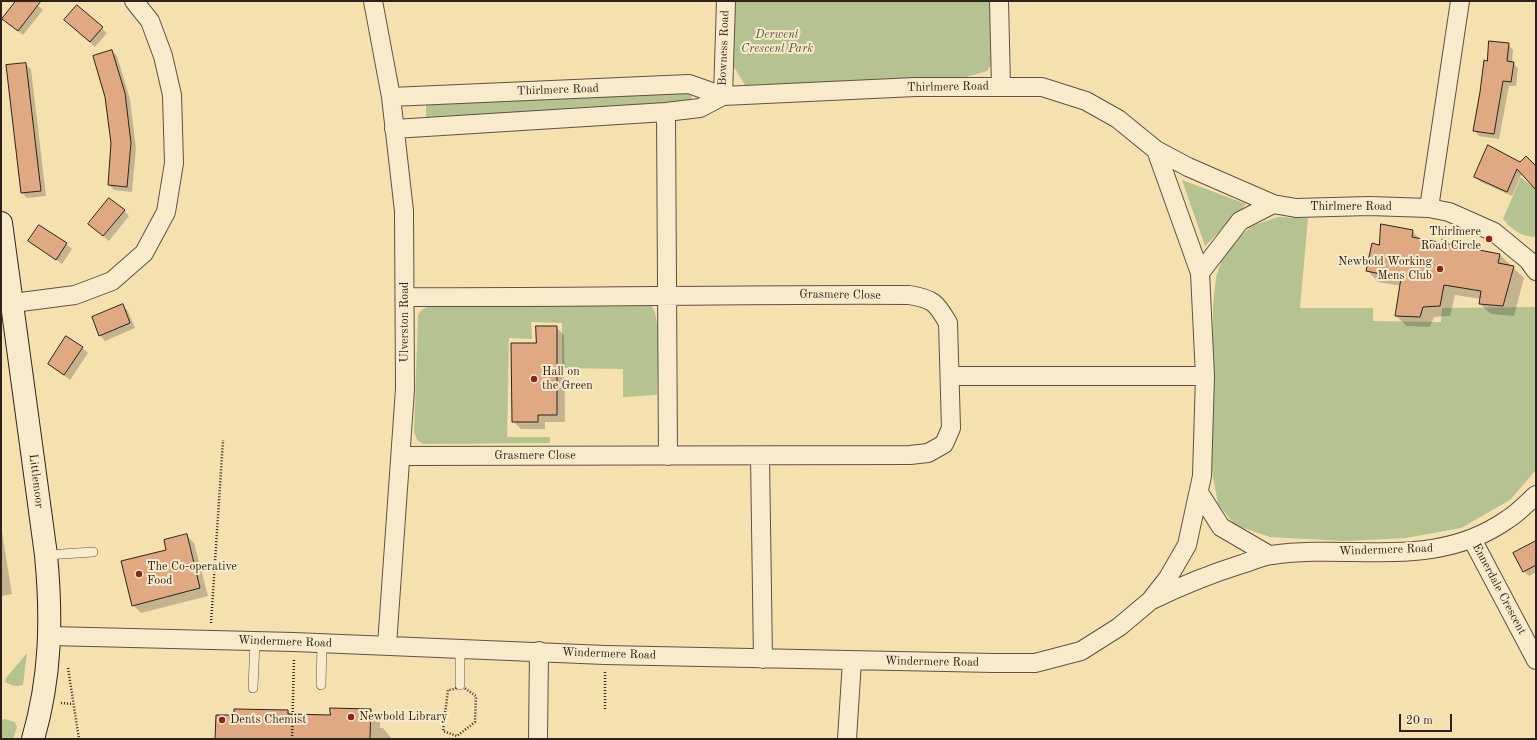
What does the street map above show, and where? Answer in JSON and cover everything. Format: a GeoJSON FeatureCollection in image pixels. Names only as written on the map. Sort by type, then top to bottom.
{"type":"FeatureCollection","features":[{"type":"Feature","properties":{"kind":"main road","name":"Littlemoor"},"geometry":{"type":"LineString","coordinates":[[1,223],[13,303],[50,595],[50,636],[45,688],[33,739]]}},
{"type":"Feature","properties":{"kind":"street"},"geometry":{"type":"LineString","coordinates":[[13,303],[74,295],[112,281],[144,253],[166,212],[174,164],[172,95],[163,56],[150,21],[134,1]]}},
{"type":"Feature","properties":{"kind":"street","name":"Ulverston Road"},"geometry":{"type":"LineString","coordinates":[[373,1],[391,97],[404,211],[405,389],[386,645]]}},
{"type":"Feature","properties":{"kind":"street","name":"Bowness Road"},"geometry":{"type":"LineString","coordinates":[[722,96],[726,1]]}},
{"type":"Feature","properties":{"kind":"street"},"geometry":{"type":"LineString","coordinates":[[999,1],[1001,87]]}},
{"type":"Feature","properties":{"kind":"street"},"geometry":{"type":"LineString","coordinates":[[1429,208],[1452,63],[1460,1]]}},
{"type":"Feature","properties":{"kind":"street","name":"Thirlmere Road"},"geometry":{"type":"LineString","coordinates":[[391,97],[690,84],[722,96],[915,87],[1042,87],[1086,101],[1118,118],[1156,150],[1188,167],[1273,204],[1296,208],[1369,206],[1429,208],[1449,212],[1494,232],[1533,261]]}},
{"type":"Feature","properties":{"kind":"street","name":"Thirlmere Road"},"geometry":{"type":"LineString","coordinates":[[394,129],[666,112],[700,108],[722,96]]}},
{"type":"Feature","properties":{"kind":"street"},"geometry":{"type":"LineString","coordinates":[[666,112],[668,456]]}},
{"type":"Feature","properties":{"kind":"street"},"geometry":{"type":"LineString","coordinates":[[950,376],[1204,376],[1200,273],[1156,150]]}},
{"type":"Feature","properties":{"kind":"street"},"geometry":{"type":"LineString","coordinates":[[1200,273],[1240,221],[1273,204]]}},
{"type":"Feature","properties":{"kind":"street","name":"Grasmere Close"},"geometry":{"type":"LineString","coordinates":[[401,456],[760,457],[928,453],[944,444],[951,428],[948,323],[941,309],[929,298],[909,295],[787,294],[666,297],[405,297]]}},
{"type":"Feature","properties":{"kind":"street","name":"Windermere Road"},"geometry":{"type":"LineString","coordinates":[[50,636],[210,639],[386,645],[605,655],[852,661],[1035,663],[1082,651],[1119,627],[1150,601],[1168,578],[1186,545],[1200,494],[1202,476],[1204,376]]}},
{"type":"Feature","properties":{"kind":"street"},"geometry":{"type":"LineString","coordinates":[[760,457],[763,659]]}},
{"type":"Feature","properties":{"kind":"street"},"geometry":{"type":"LineString","coordinates":[[1200,494],[1221,527],[1269,555]]}},
{"type":"Feature","properties":{"kind":"street","name":"Windermere Road"},"geometry":{"type":"LineString","coordinates":[[1150,601],[1200,578],[1269,555],[1296,552],[1377,553],[1431,550],[1472,539],[1508,520],[1536,496]]}},
{"type":"Feature","properties":{"kind":"street","name":"Ennerdale Crescent"},"geometry":{"type":"LineString","coordinates":[[1472,539],[1536,660]]}},
{"type":"Feature","properties":{"kind":"street"},"geometry":{"type":"LineString","coordinates":[[538,651],[538,739]]}},
{"type":"Feature","properties":{"kind":"street"},"geometry":{"type":"LineString","coordinates":[[847,739],[852,661]]}},
{"type":"Feature","properties":{"kind":"lane"},"geometry":{"type":"LineString","coordinates":[[46,555],[93,552]]}},
{"type":"Feature","properties":{"kind":"lane"},"geometry":{"type":"LineString","coordinates":[[254,688],[255,641]]}},
{"type":"Feature","properties":{"kind":"lane"},"geometry":{"type":"LineString","coordinates":[[321,685],[322,643]]}},
{"type":"Feature","properties":{"kind":"lane"},"geometry":{"type":"LineString","coordinates":[[460,648],[460,685]]}},
{"type":"Feature","properties":{"kind":"path"},"geometry":{"type":"LineString","coordinates":[[210,639],[223,440]]}},
{"type":"Feature","properties":{"kind":"path"},"geometry":{"type":"LineString","coordinates":[[292,739],[294,642]]}},
{"type":"Feature","properties":{"kind":"path"},"geometry":{"type":"LineString","coordinates":[[605,655],[605,709]]}},
{"type":"Feature","properties":{"kind":"path"},"geometry":{"type":"LineString","coordinates":[[68,667],[79,739]]}},
{"type":"Feature","properties":{"kind":"path"},"geometry":{"type":"LineString","coordinates":[[460,685],[476,696],[475,722],[457,736],[442,731],[448,690],[455,689],[460,685]]}},
{"type":"Feature","properties":{"kind":"path"},"geometry":{"type":"LineString","coordinates":[[62,703],[73,704]]}},
{"type":"Feature","properties":{"kind":"green space","name":"Derwent Crescent Park"},"geometry":{"type":"Polygon","coordinates":[[[735,1],[991,1],[994,61],[987,71],[963,78],[745,85],[731,62],[735,1]]]}},
{"type":"Feature","properties":{"kind":"green space"},"geometry":{"type":"Polygon","coordinates":[[[691,89],[692,102],[426,118],[426,104],[691,89]]]}},
{"type":"Feature","properties":{"kind":"green space"},"geometry":{"type":"Polygon","coordinates":[[[1521,177],[1536,190],[1536,237],[1526,236],[1518,232],[1503,219],[1521,177]]]}},
{"type":"Feature","properties":{"kind":"green space"},"geometry":{"type":"Polygon","coordinates":[[[1182,180],[1246,204],[1205,246],[1182,180]]]}},
{"type":"Feature","properties":{"kind":"green space"},"geometry":{"type":"Polygon","coordinates":[[[1278,217],[1308,218],[1300,308],[1373,308],[1373,321],[1441,322],[1442,308],[1536,307],[1536,470],[1510,500],[1461,528],[1406,538],[1344,541],[1270,537],[1235,525],[1218,504],[1212,471],[1213,306],[1216,277],[1226,248],[1252,226],[1278,217]]]}},
{"type":"Feature","properties":{"kind":"green space"},"geometry":{"type":"Polygon","coordinates":[[[650,304],[657,320],[658,333],[657,395],[623,397],[623,369],[562,368],[562,323],[531,322],[532,339],[509,338],[507,437],[550,437],[550,443],[423,444],[417,440],[414,432],[418,316],[424,308],[434,306],[650,304]]]}},
{"type":"Feature","properties":{"kind":"green space"},"geometry":{"type":"Polygon","coordinates":[[[27,653],[23,685],[14,686],[5,682],[6,678],[27,653]]]}},
{"type":"Feature","properties":{"kind":"green space"},"geometry":{"type":"Polygon","coordinates":[[[5,719],[15,722],[17,727],[13,739],[1,739],[1,720],[5,719]]]}},
{"type":"Feature","properties":{"kind":"building"},"geometry":{"type":"Polygon","coordinates":[[[16,1],[41,1],[18,31],[2,19],[16,1]]]}},
{"type":"Feature","properties":{"kind":"building"},"geometry":{"type":"Polygon","coordinates":[[[77,5],[103,27],[90,42],[64,20],[77,5]]]}},
{"type":"Feature","properties":{"kind":"building"},"geometry":{"type":"Polygon","coordinates":[[[1489,41],[1509,43],[1507,61],[1514,62],[1511,82],[1503,81],[1494,134],[1473,131],[1484,60],[1487,61],[1489,41]]]}},
{"type":"Feature","properties":{"kind":"building"},"geometry":{"type":"Polygon","coordinates":[[[112,50],[125,93],[131,143],[127,187],[108,185],[111,143],[105,97],[93,56],[112,50]]]}},
{"type":"Feature","properties":{"kind":"building"},"geometry":{"type":"Polygon","coordinates":[[[26,63],[41,191],[21,193],[6,65],[26,63]]]}},
{"type":"Feature","properties":{"kind":"building"},"geometry":{"type":"Polygon","coordinates":[[[1488,145],[1520,162],[1526,156],[1536,166],[1536,190],[1517,169],[1507,192],[1474,177],[1488,145]]]}},
{"type":"Feature","properties":{"kind":"building"},"geometry":{"type":"Polygon","coordinates":[[[109,198],[125,210],[103,236],[88,224],[109,198]]]}},
{"type":"Feature","properties":{"kind":"building","name":"Newbold Working Mens Club"},"geometry":{"type":"Polygon","coordinates":[[[1381,224],[1413,230],[1412,237],[1500,254],[1498,263],[1514,266],[1503,306],[1479,304],[1481,291],[1444,285],[1440,306],[1423,307],[1420,317],[1395,316],[1401,278],[1366,271],[1372,243],[1379,245],[1381,224]]]}},
{"type":"Feature","properties":{"kind":"building"},"geometry":{"type":"Polygon","coordinates":[[[39,225],[67,243],[56,260],[28,241],[39,225]]]}},
{"type":"Feature","properties":{"kind":"building"},"geometry":{"type":"Polygon","coordinates":[[[123,304],[130,323],[99,336],[92,317],[123,304]]]}},
{"type":"Feature","properties":{"kind":"building","name":"Hall on the Green"},"geometry":{"type":"Polygon","coordinates":[[[536,326],[557,326],[557,415],[538,415],[538,422],[512,422],[511,343],[536,343],[536,326]]]}},
{"type":"Feature","properties":{"kind":"building"},"geometry":{"type":"Polygon","coordinates":[[[66,336],[83,347],[64,375],[48,364],[66,336]]]}},
{"type":"Feature","properties":{"kind":"building"},"geometry":{"type":"Polygon","coordinates":[[[187,534],[200,588],[132,606],[121,561],[166,550],[164,540],[187,534]]]}},
{"type":"Feature","properties":{"kind":"building"},"geometry":{"type":"Polygon","coordinates":[[[1536,541],[1536,565],[1523,572],[1513,553],[1536,541]]]}},
{"type":"Feature","properties":{"kind":"building"},"geometry":{"type":"Polygon","coordinates":[[[330,708],[371,709],[370,739],[215,739],[216,715],[234,715],[234,709],[288,710],[288,714],[330,715],[330,708]]]}},
{"type":"Feature","properties":{"kind":"place","name":"Thirlmere Road Circle"},"geometry":{"type":"Point","coordinates":[1489,239]}},
{"type":"Feature","properties":{"kind":"place","name":"Newbold Working Mens Club"},"geometry":{"type":"Point","coordinates":[1440,269]}},
{"type":"Feature","properties":{"kind":"place","name":"Hall on the Green"},"geometry":{"type":"Point","coordinates":[534,379]}},
{"type":"Feature","properties":{"kind":"place","name":"The Co-operative Food"},"geometry":{"type":"Point","coordinates":[139,574]}},
{"type":"Feature","properties":{"kind":"place","name":"Newbold Library"},"geometry":{"type":"Point","coordinates":[351,717]}},
{"type":"Feature","properties":{"kind":"place","name":"Dents Chemist"},"geometry":{"type":"Point","coordinates":[222,720]}}]}
